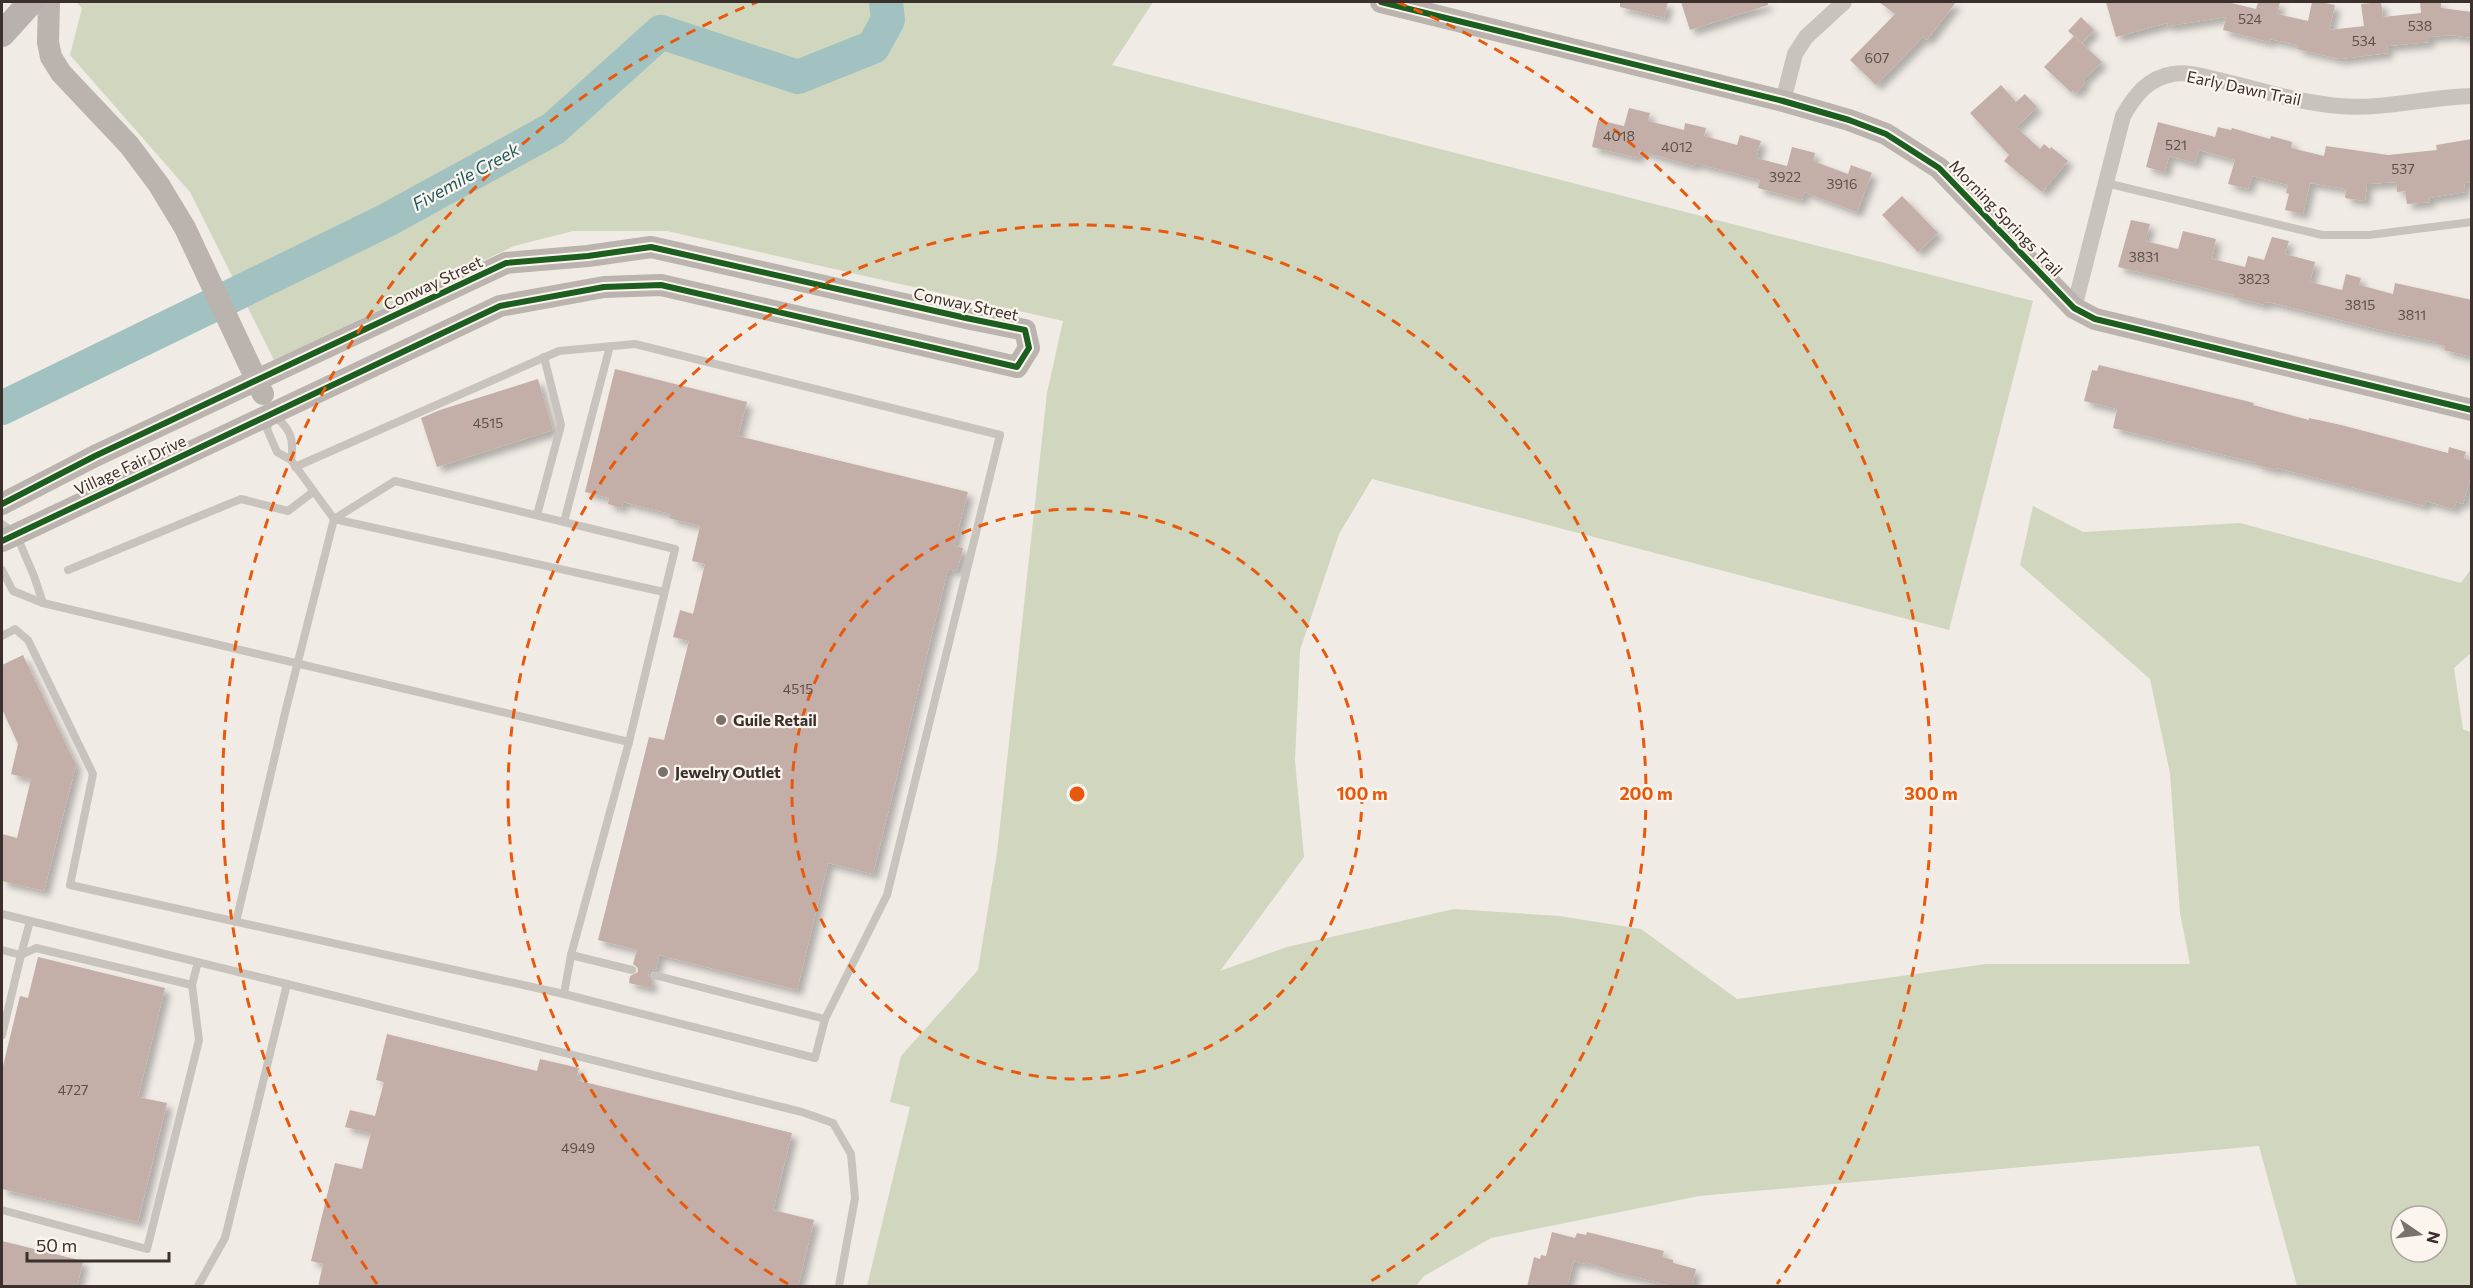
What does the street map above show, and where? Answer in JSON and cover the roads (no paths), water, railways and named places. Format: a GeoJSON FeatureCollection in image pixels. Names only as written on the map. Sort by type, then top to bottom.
{"type":"FeatureCollection","features":[{"type":"Feature","properties":{"kind":"main road"},"geometry":{"type":"LineString","coordinates":[[2,34],[31,2]]}},
{"type":"Feature","properties":{"kind":"street"},"geometry":{"type":"LineString","coordinates":[[49,2],[48,42],[51,57],[61,73],[135,153],[159,184],[185,228],[271,413]]}},
{"type":"Feature","properties":{"kind":"street","name":"Morning Springs Trail"},"geometry":{"type":"LineString","coordinates":[[1382,2],[1428,9],[1849,120],[1886,134],[1939,168],[2074,308],[2095,319],[2472,410]]}},
{"type":"Feature","properties":{"kind":"street"},"geometry":{"type":"LineString","coordinates":[[1783,101],[1795,54],[1806,38],[1844,2]]}},
{"type":"Feature","properties":{"kind":"street","name":"Early Dawn Trail"},"geometry":{"type":"LineString","coordinates":[[2074,308],[2123,116],[2136,94],[2152,81],[2174,73],[2199,75],[2309,102],[2339,106],[2369,107],[2472,96]]}},
{"type":"Feature","properties":{"kind":"street","name":"Conway Street"},"geometry":{"type":"LineString","coordinates":[[257,381],[506,263],[588,256],[651,247],[1025,330],[1029,348],[1017,367],[661,285],[604,287],[500,306],[271,413]]}},
{"type":"Feature","properties":{"kind":"street","name":"Village Fair Drive"},"geometry":{"type":"LineString","coordinates":[[2,504],[95,456],[257,381]]}},
{"type":"Feature","properties":{"kind":"street","name":"Village Fair Drive"},"geometry":{"type":"LineString","coordinates":[[6,533],[271,413]]}},
{"type":"Feature","properties":{"kind":"lane"},"geometry":{"type":"LineString","coordinates":[[2106,183],[2322,235],[2369,235],[2472,222]]}},
{"type":"Feature","properties":{"kind":"lane"},"geometry":{"type":"LineString","coordinates":[[2,636],[15,629],[28,640],[93,774],[70,885],[564,994],[814,1058],[825,1019],[887,895],[1000,435],[635,344],[559,351],[293,463]]}},
{"type":"Feature","properties":{"kind":"lane"},"geometry":{"type":"LineString","coordinates":[[564,522],[610,346]]}},
{"type":"Feature","properties":{"kind":"lane"},"geometry":{"type":"LineString","coordinates":[[537,515],[561,425],[544,357]]}},
{"type":"Feature","properties":{"kind":"lane"},"geometry":{"type":"LineString","coordinates":[[293,463],[294,443],[284,423],[271,413],[267,429],[277,452],[293,463],[334,519],[664,592]]}},
{"type":"Feature","properties":{"kind":"lane"},"geometry":{"type":"LineString","coordinates":[[236,922],[334,519],[395,482],[675,549],[629,742],[571,955],[564,994]]}},
{"type":"Feature","properties":{"kind":"lane"},"geometry":{"type":"LineString","coordinates":[[68,570],[241,499],[288,511],[314,492]]}},
{"type":"Feature","properties":{"kind":"lane"},"geometry":{"type":"LineString","coordinates":[[6,533],[43,603]]}},
{"type":"Feature","properties":{"kind":"lane"},"geometry":{"type":"LineString","coordinates":[[2,570],[13,591],[43,603],[629,742]]}},
{"type":"Feature","properties":{"kind":"lane"},"geometry":{"type":"LineString","coordinates":[[2,914],[802,1112],[833,1124],[851,1154],[855,1198],[839,1287]]}},
{"type":"Feature","properties":{"kind":"lane"},"geometry":{"type":"LineString","coordinates":[[2,1035],[30,921]]}},
{"type":"Feature","properties":{"kind":"lane"},"geometry":{"type":"LineString","coordinates":[[2,950],[21,955],[36,948],[192,985]]}},
{"type":"Feature","properties":{"kind":"lane"},"geometry":{"type":"LineString","coordinates":[[571,955],[632,970]]}},
{"type":"Feature","properties":{"kind":"lane"},"geometry":{"type":"LineString","coordinates":[[2,1210],[147,1249],[199,1040],[192,985],[198,962]]}},
{"type":"Feature","properties":{"kind":"lane"},"geometry":{"type":"LineString","coordinates":[[654,975],[825,1019]]}},
{"type":"Feature","properties":{"kind":"lane"},"geometry":{"type":"LineString","coordinates":[[198,1287],[225,1238],[287,984]]}},
{"type":"Feature","properties":{"kind":"waterway","name":"Fivemile Creek"},"geometry":{"type":"LineString","coordinates":[[2,408],[387,220],[553,129],[661,32],[798,77],[873,47],[888,20],[886,2]]}},
{"type":"Feature","properties":{"kind":"place","name":"Guile Retail"},"geometry":{"type":"Point","coordinates":[721,720]}},
{"type":"Feature","properties":{"kind":"place","name":"Jewelry Outlet"},"geometry":{"type":"Point","coordinates":[663,772]}}]}
